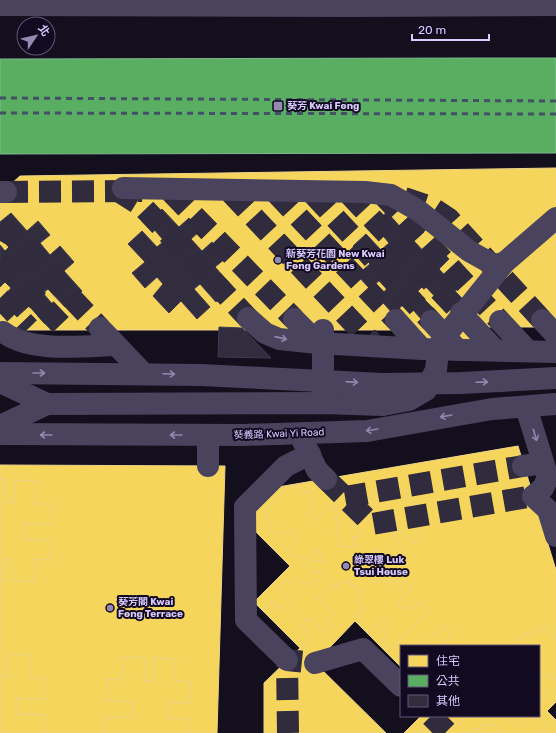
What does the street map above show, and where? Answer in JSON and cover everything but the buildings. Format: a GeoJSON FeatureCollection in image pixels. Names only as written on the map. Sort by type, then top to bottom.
{"type":"FeatureCollection","features":[{"type":"Feature","properties":{"kind":"street"},"geometry":{"type":"LineString","coordinates":[[14,3],[556,5]]}},
{"type":"Feature","properties":{"kind":"street"},"geometry":{"type":"LineString","coordinates":[[123,188],[365,192],[391,195],[419,211],[469,251],[494,264],[504,263]]}},
{"type":"Feature","properties":{"kind":"street"},"geometry":{"type":"LineString","coordinates":[[0,426],[47,404],[323,403],[383,405],[409,400],[426,390],[436,370],[438,351],[442,340],[504,263],[556,218]]}},
{"type":"Feature","properties":{"kind":"street"},"geometry":{"type":"LineString","coordinates":[[461,313],[495,350]]}},
{"type":"Feature","properties":{"kind":"street"},"geometry":{"type":"LineString","coordinates":[[248,318],[265,333],[279,339],[320,337],[422,349],[527,350],[556,352]]}},
{"type":"Feature","properties":{"kind":"street"},"geometry":{"type":"LineString","coordinates":[[294,319],[320,337]]}},
{"type":"Feature","properties":{"kind":"street"},"geometry":{"type":"LineString","coordinates":[[396,320],[422,349]]}},
{"type":"Feature","properties":{"kind":"street"},"geometry":{"type":"LineString","coordinates":[[431,321],[458,350]]}},
{"type":"Feature","properties":{"kind":"street"},"geometry":{"type":"LineString","coordinates":[[500,321],[527,350]]}},
{"type":"Feature","properties":{"kind":"street"},"geometry":{"type":"LineString","coordinates":[[28,328],[38,338],[50,345]]}},
{"type":"Feature","properties":{"kind":"street"},"geometry":{"type":"LineString","coordinates":[[64,328],[73,338],[85,346]]}},
{"type":"Feature","properties":{"kind":"street"},"geometry":{"type":"LineString","coordinates":[[100,328],[143,373]]}},
{"type":"Feature","properties":{"kind":"street"},"geometry":{"type":"LineString","coordinates":[[3,332],[12,338],[29,344],[85,346],[116,345]]}},
{"type":"Feature","properties":{"kind":"street"},"geometry":{"type":"LineString","coordinates":[[320,337],[323,403]]}},
{"type":"Feature","properties":{"kind":"street"},"geometry":{"type":"LineString","coordinates":[[0,373],[143,373],[382,384],[461,383],[556,378]]}},
{"type":"Feature","properties":{"kind":"street"},"geometry":{"type":"LineString","coordinates":[[299,379],[315,384],[325,398],[325,414],[316,428],[299,433],[317,470],[326,479]]}},
{"type":"Feature","properties":{"kind":"street"},"geometry":{"type":"LineString","coordinates":[[0,382],[47,404]]}},
{"type":"Feature","properties":{"kind":"street","name":"葵義路 Kwai Yi Road"},"geometry":{"type":"LineString","coordinates":[[0,434],[208,435],[367,431],[484,410],[556,404]]}},
{"type":"Feature","properties":{"kind":"street"},"geometry":{"type":"LineString","coordinates":[[526,407],[543,474],[543,488],[533,496],[548,510],[556,536]]}},
{"type":"Feature","properties":{"kind":"street"},"geometry":{"type":"LineString","coordinates":[[208,435],[208,466]]}},
{"type":"Feature","properties":{"kind":"street"},"geometry":{"type":"LineString","coordinates":[[287,660],[246,620],[245,507],[286,466],[310,454]]}},
{"type":"Feature","properties":{"kind":"street"},"geometry":{"type":"LineString","coordinates":[[315,662],[363,649],[400,685]]}},
{"type":"Feature","properties":{"kind":"tunnel"},"geometry":{"type":"LineString","coordinates":[[118,191],[142,206],[248,318]]}},
{"type":"Feature","properties":{"kind":"tunnel"},"geometry":{"type":"LineString","coordinates":[[6,192],[142,191]]}},
{"type":"Feature","properties":{"kind":"tunnel"},"geometry":{"type":"LineString","coordinates":[[171,192],[294,319]]}},
{"type":"Feature","properties":{"kind":"tunnel"},"geometry":{"type":"LineString","coordinates":[[231,193],[376,347]]}},
{"type":"Feature","properties":{"kind":"tunnel"},"geometry":{"type":"LineString","coordinates":[[276,193],[396,320]]}},
{"type":"Feature","properties":{"kind":"tunnel"},"geometry":{"type":"LineString","coordinates":[[313,194],[431,321]]}},
{"type":"Feature","properties":{"kind":"tunnel"},"geometry":{"type":"LineString","coordinates":[[349,194],[461,313]]}},
{"type":"Feature","properties":{"kind":"tunnel"},"geometry":{"type":"LineString","coordinates":[[383,195],[500,321]]}},
{"type":"Feature","properties":{"kind":"tunnel"},"geometry":{"type":"LineString","coordinates":[[404,198],[431,207],[449,219],[542,320]]}},
{"type":"Feature","properties":{"kind":"tunnel"},"geometry":{"type":"LineString","coordinates":[[0,228],[13,236],[100,328]]}},
{"type":"Feature","properties":{"kind":"tunnel"},"geometry":{"type":"LineString","coordinates":[[0,261],[64,328]]}},
{"type":"Feature","properties":{"kind":"tunnel"},"geometry":{"type":"LineString","coordinates":[[0,298],[29,328]]}},
{"type":"Feature","properties":{"kind":"tunnel"},"geometry":{"type":"LineString","coordinates":[[345,497],[523,466]]}},
{"type":"Feature","properties":{"kind":"tunnel"},"geometry":{"type":"LineString","coordinates":[[326,479],[372,524],[533,496]]}},
{"type":"Feature","properties":{"kind":"tunnel"},"geometry":{"type":"LineString","coordinates":[[288,733],[287,660],[315,663]]}},
{"type":"Feature","properties":{"kind":"tunnel"},"geometry":{"type":"LineString","coordinates":[[432,717],[448,733]]}},
{"type":"Feature","properties":{"kind":"railway"},"geometry":{"type":"LineString","coordinates":[[0,98],[556,101]]}},
{"type":"Feature","properties":{"kind":"railway"},"geometry":{"type":"LineString","coordinates":[[0,113],[556,114]]}},
{"type":"Feature","properties":{"kind":"place","name":"葵芳 Kwai Fong"},"geometry":{"type":"Point","coordinates":[278,106]}},
{"type":"Feature","properties":{"kind":"place","name":"新葵芳花園 New Kwai Fong Gardens"},"geometry":{"type":"Point","coordinates":[278,260]}},
{"type":"Feature","properties":{"kind":"place","name":"綠翠樓 Luk Tsui House"},"geometry":{"type":"Point","coordinates":[346,566]}},
{"type":"Feature","properties":{"kind":"place","name":"葵芳閣 Kwai Fong Terrace"},"geometry":{"type":"Point","coordinates":[110,608]}}]}
